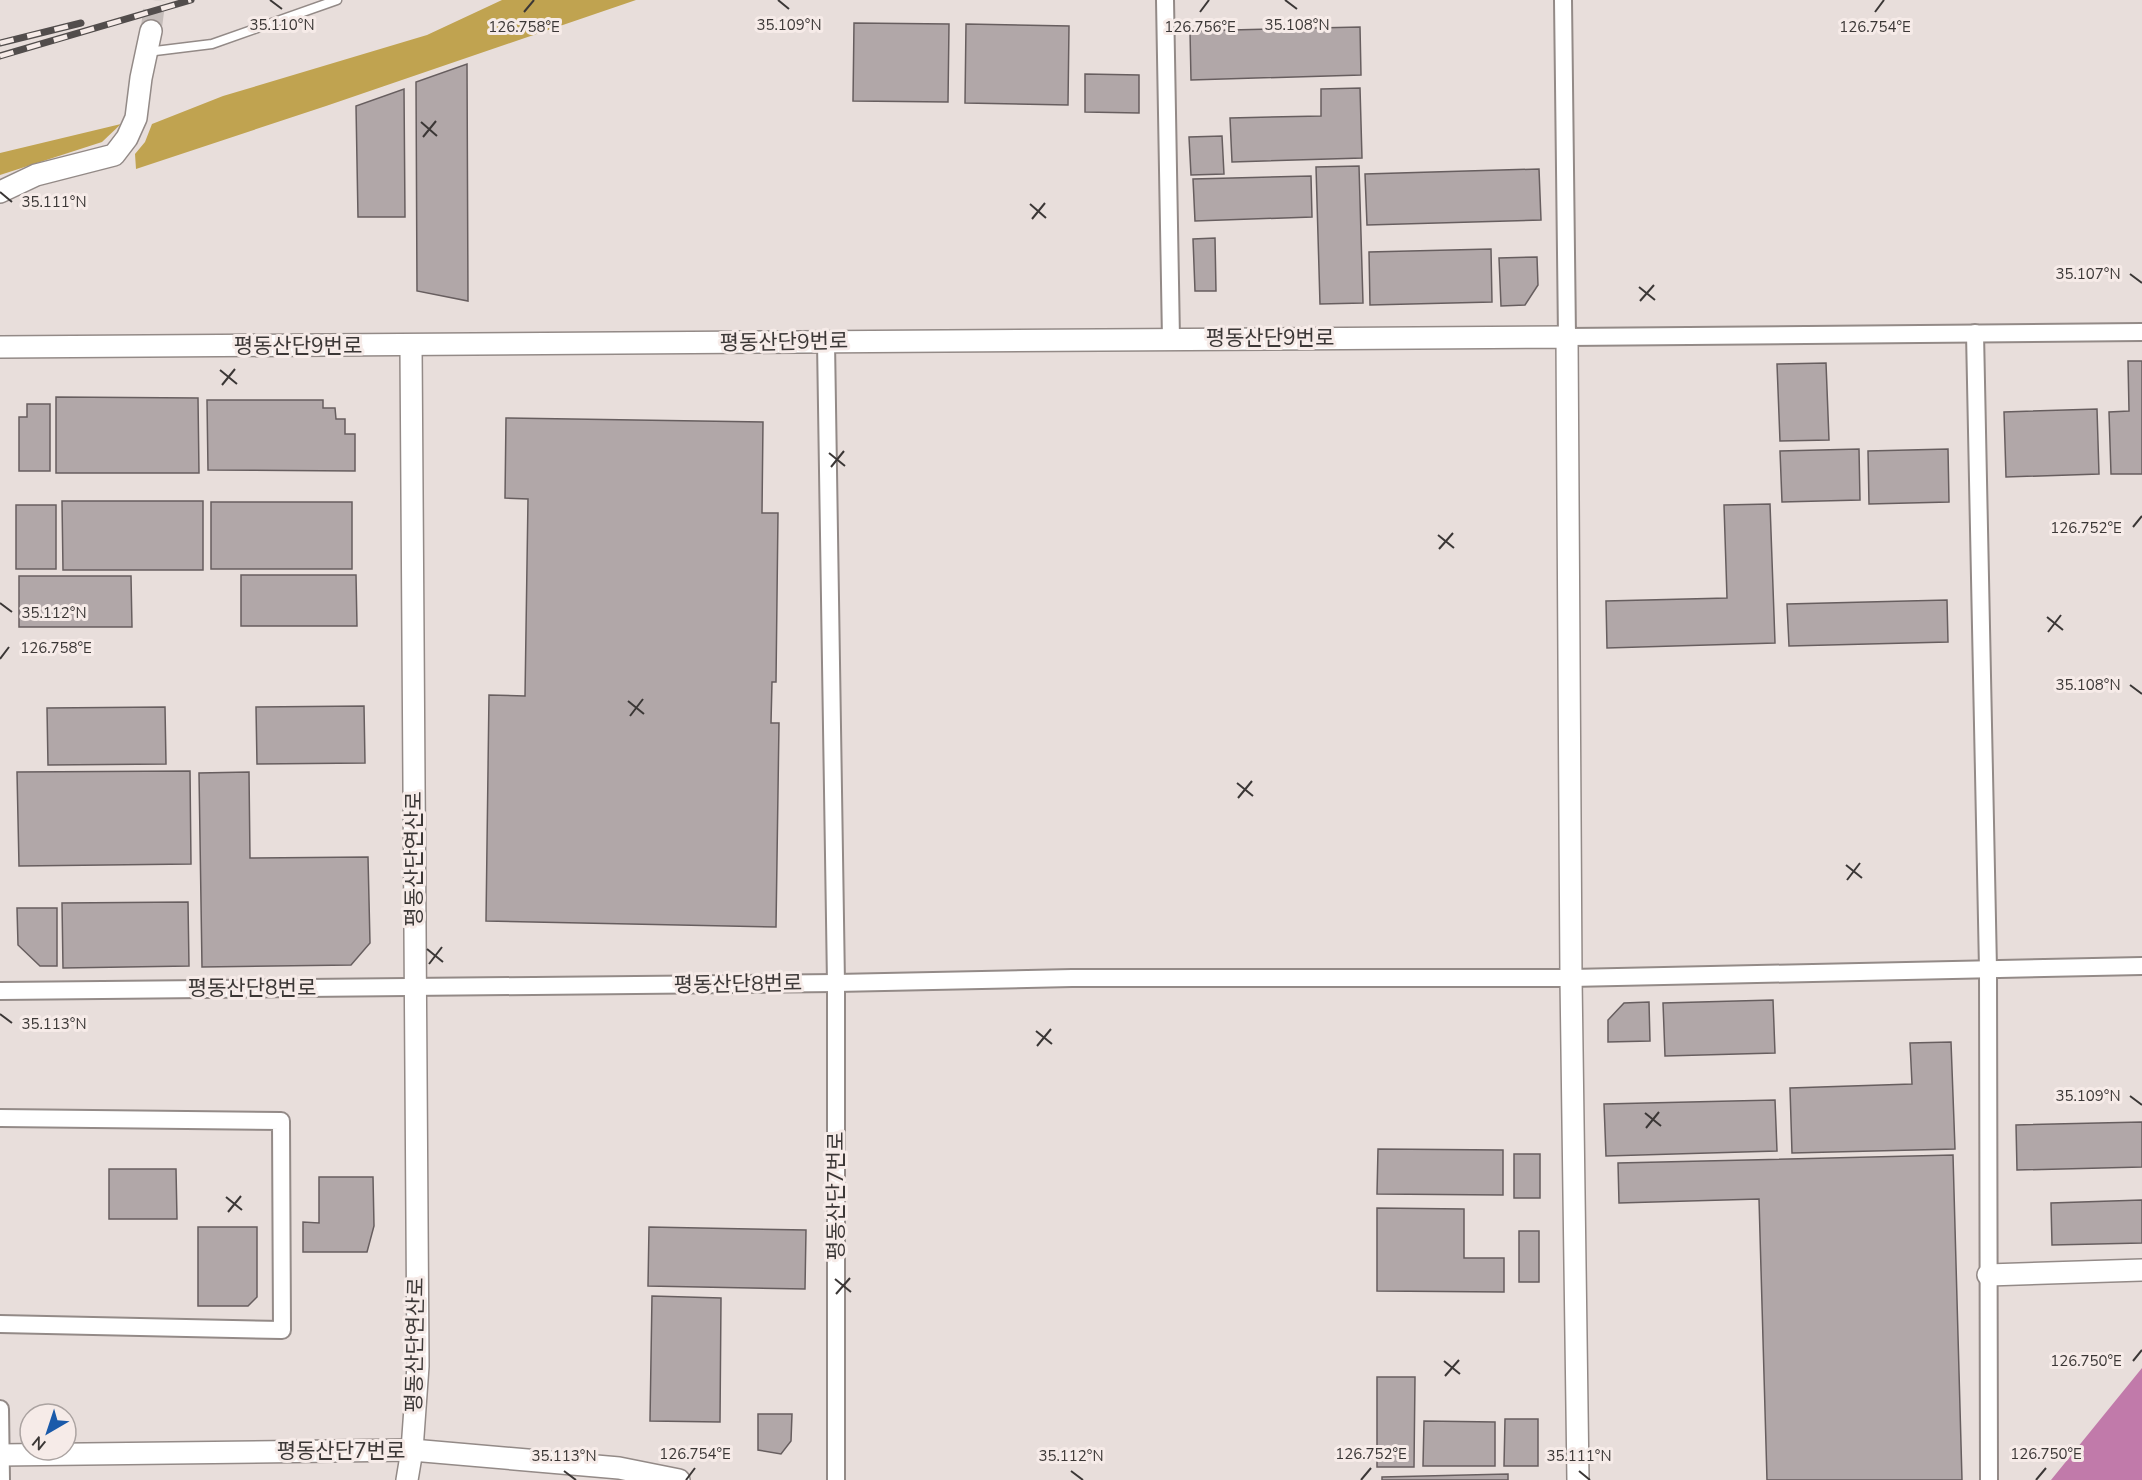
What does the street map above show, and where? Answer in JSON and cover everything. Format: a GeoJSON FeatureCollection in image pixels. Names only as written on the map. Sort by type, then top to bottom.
{"type":"FeatureCollection","features":[{"type":"Feature","properties":{"kind":"street"},"geometry":{"type":"LineString","coordinates":[[1165,0],[1172,339]]}},
{"type":"Feature","properties":{"kind":"street"},"geometry":{"type":"LineString","coordinates":[[1563,0],[1571,978],[1578,1480]]}},
{"type":"Feature","properties":{"kind":"street"},"geometry":{"type":"LineString","coordinates":[[0,192],[36,174],[114,155],[136,118],[151,31]]}},
{"type":"Feature","properties":{"kind":"street"},"geometry":{"type":"LineString","coordinates":[[1975,333],[1988,969],[1989,1480]]}},
{"type":"Feature","properties":{"kind":"street"},"geometry":{"type":"LineString","coordinates":[[1567,337],[2142,333]]}},
{"type":"Feature","properties":{"kind":"street","name":"평동산단9번로"},"geometry":{"type":"LineString","coordinates":[[0,347],[1567,337]]}},
{"type":"Feature","properties":{"kind":"street"},"geometry":{"type":"LineString","coordinates":[[826,342],[836,983]]}},
{"type":"Feature","properties":{"kind":"street","name":"평동산단연산로"},"geometry":{"type":"LineString","coordinates":[[407,1480],[412,1450],[418,1366],[411,345]]}},
{"type":"Feature","properties":{"kind":"street","name":"평동산단8번로"},"geometry":{"type":"LineString","coordinates":[[0,990],[836,983],[1072,978],[1571,978],[2142,966]]}},
{"type":"Feature","properties":{"kind":"street","name":"평동산단7번로"},"geometry":{"type":"LineString","coordinates":[[836,983],[836,1480]]}},
{"type":"Feature","properties":{"kind":"street"},"geometry":{"type":"LineString","coordinates":[[0,1118],[281,1121],[282,1330],[0,1324]]}},
{"type":"Feature","properties":{"kind":"street"},"geometry":{"type":"LineString","coordinates":[[1988,1275],[2142,1270]]}},
{"type":"Feature","properties":{"kind":"street"},"geometry":{"type":"LineString","coordinates":[[0,1408],[1,1480]]}},
{"type":"Feature","properties":{"kind":"street","name":"평동산단7번로"},"geometry":{"type":"LineString","coordinates":[[1,1455],[412,1450],[619,1468],[679,1480]]}},
{"type":"Feature","properties":{"kind":"lane"},"geometry":{"type":"LineString","coordinates":[[146,52],[212,44],[337,0]]}},
{"type":"Feature","properties":{"kind":"shaded area"},"geometry":{"type":"Polygon","coordinates":[[[502,0],[636,0],[136,169],[135,154],[145,142],[152,124],[223,96],[427,35],[502,0]]]}},
{"type":"Feature","properties":{"kind":"shaded area"},"geometry":{"type":"Polygon","coordinates":[[[121,124],[102,142],[0,175],[0,153],[121,124]]]}},
{"type":"Feature","properties":{"kind":"shaded area"},"geometry":{"type":"Polygon","coordinates":[[[2142,1368],[2142,1480],[2051,1480],[2142,1368]]]}},
{"type":"Feature","properties":{"kind":"building"},"geometry":{"type":"Polygon","coordinates":[[[854,23],[949,24],[948,102],[853,101],[854,23]]]}},
{"type":"Feature","properties":{"kind":"building"},"geometry":{"type":"Polygon","coordinates":[[[966,24],[1069,26],[1068,105],[965,103],[966,24]]]}},
{"type":"Feature","properties":{"kind":"building"},"geometry":{"type":"Polygon","coordinates":[[[1360,27],[1361,75],[1191,80],[1190,31],[1360,27]]]}},
{"type":"Feature","properties":{"kind":"building"},"geometry":{"type":"Polygon","coordinates":[[[467,64],[468,301],[417,291],[416,82],[467,64]]]}},
{"type":"Feature","properties":{"kind":"building"},"geometry":{"type":"Polygon","coordinates":[[[1085,74],[1139,75],[1139,113],[1085,112],[1085,74]]]}},
{"type":"Feature","properties":{"kind":"building"},"geometry":{"type":"Polygon","coordinates":[[[1360,88],[1362,158],[1232,162],[1230,118],[1321,116],[1321,89],[1360,88]]]}},
{"type":"Feature","properties":{"kind":"building"},"geometry":{"type":"Polygon","coordinates":[[[404,89],[405,217],[358,217],[356,106],[404,89]]]}},
{"type":"Feature","properties":{"kind":"building"},"geometry":{"type":"Polygon","coordinates":[[[1222,136],[1224,174],[1191,175],[1189,137],[1222,136]]]}},
{"type":"Feature","properties":{"kind":"building"},"geometry":{"type":"Polygon","coordinates":[[[1359,166],[1363,303],[1320,304],[1316,167],[1359,166]]]}},
{"type":"Feature","properties":{"kind":"building"},"geometry":{"type":"Polygon","coordinates":[[[1539,169],[1541,220],[1367,225],[1365,174],[1539,169]]]}},
{"type":"Feature","properties":{"kind":"building"},"geometry":{"type":"Polygon","coordinates":[[[1311,176],[1312,217],[1195,221],[1193,179],[1311,176]]]}},
{"type":"Feature","properties":{"kind":"building"},"geometry":{"type":"Polygon","coordinates":[[[1215,238],[1216,291],[1195,291],[1193,239],[1215,238]]]}},
{"type":"Feature","properties":{"kind":"building"},"geometry":{"type":"Polygon","coordinates":[[[1491,249],[1492,302],[1370,305],[1369,252],[1491,249]]]}},
{"type":"Feature","properties":{"kind":"building"},"geometry":{"type":"Polygon","coordinates":[[[1537,257],[1538,285],[1525,305],[1501,306],[1499,258],[1537,257]]]}},
{"type":"Feature","properties":{"kind":"building"},"geometry":{"type":"Polygon","coordinates":[[[2128,361],[2142,361],[2142,474],[2111,474],[2109,412],[2129,411],[2128,361]]]}},
{"type":"Feature","properties":{"kind":"building"},"geometry":{"type":"Polygon","coordinates":[[[1826,363],[1829,440],[1780,441],[1777,364],[1826,363]]]}},
{"type":"Feature","properties":{"kind":"building"},"geometry":{"type":"Polygon","coordinates":[[[56,397],[198,398],[199,473],[56,473],[56,397]]]}},
{"type":"Feature","properties":{"kind":"building"},"geometry":{"type":"Polygon","coordinates":[[[207,400],[323,400],[323,408],[335,408],[336,419],[345,419],[345,434],[355,434],[355,471],[208,470],[207,400]]]}},
{"type":"Feature","properties":{"kind":"building"},"geometry":{"type":"Polygon","coordinates":[[[27,404],[50,404],[50,471],[19,471],[19,417],[27,417],[27,404]]]}},
{"type":"Feature","properties":{"kind":"building"},"geometry":{"type":"Polygon","coordinates":[[[2097,409],[2099,474],[2006,477],[2004,412],[2097,409]]]}},
{"type":"Feature","properties":{"kind":"building"},"geometry":{"type":"Polygon","coordinates":[[[506,418],[763,422],[762,513],[778,513],[776,682],[772,682],[771,723],[779,723],[776,927],[486,921],[489,695],[525,696],[528,499],[505,498],[506,418]]]}},
{"type":"Feature","properties":{"kind":"building"},"geometry":{"type":"Polygon","coordinates":[[[1859,449],[1860,500],[1782,502],[1780,451],[1859,449]]]}},
{"type":"Feature","properties":{"kind":"building"},"geometry":{"type":"Polygon","coordinates":[[[1948,449],[1949,502],[1869,504],[1868,451],[1948,449]]]}},
{"type":"Feature","properties":{"kind":"building"},"geometry":{"type":"Polygon","coordinates":[[[62,501],[203,501],[203,570],[63,570],[62,501]]]}},
{"type":"Feature","properties":{"kind":"building"},"geometry":{"type":"Polygon","coordinates":[[[211,502],[352,502],[352,569],[211,569],[211,502]]]}},
{"type":"Feature","properties":{"kind":"building"},"geometry":{"type":"Polygon","coordinates":[[[1770,504],[1775,643],[1607,648],[1606,601],[1727,598],[1724,505],[1770,504]]]}},
{"type":"Feature","properties":{"kind":"building"},"geometry":{"type":"Polygon","coordinates":[[[16,505],[56,505],[56,569],[16,569],[16,505]]]}},
{"type":"Feature","properties":{"kind":"building"},"geometry":{"type":"Polygon","coordinates":[[[241,575],[356,575],[357,626],[241,626],[241,575]]]}},
{"type":"Feature","properties":{"kind":"building"},"geometry":{"type":"Polygon","coordinates":[[[19,576],[131,576],[132,627],[19,627],[19,576]]]}},
{"type":"Feature","properties":{"kind":"building"},"geometry":{"type":"Polygon","coordinates":[[[1947,600],[1948,642],[1789,646],[1787,604],[1947,600]]]}},
{"type":"Feature","properties":{"kind":"building"},"geometry":{"type":"Polygon","coordinates":[[[364,706],[365,763],[257,764],[256,707],[364,706]]]}},
{"type":"Feature","properties":{"kind":"building"},"geometry":{"type":"Polygon","coordinates":[[[165,707],[166,764],[48,765],[47,708],[165,707]]]}},
{"type":"Feature","properties":{"kind":"building"},"geometry":{"type":"Polygon","coordinates":[[[190,771],[191,864],[19,866],[17,772],[190,771]]]}},
{"type":"Feature","properties":{"kind":"building"},"geometry":{"type":"Polygon","coordinates":[[[249,772],[250,858],[368,857],[370,943],[351,965],[202,967],[199,773],[249,772]]]}},
{"type":"Feature","properties":{"kind":"building"},"geometry":{"type":"Polygon","coordinates":[[[188,902],[189,966],[63,968],[62,903],[188,902]]]}},
{"type":"Feature","properties":{"kind":"building"},"geometry":{"type":"Polygon","coordinates":[[[17,908],[57,908],[57,966],[40,966],[18,945],[17,908]]]}},
{"type":"Feature","properties":{"kind":"building"},"geometry":{"type":"Polygon","coordinates":[[[1773,1000],[1775,1053],[1665,1056],[1663,1003],[1773,1000]]]}},
{"type":"Feature","properties":{"kind":"building"},"geometry":{"type":"Polygon","coordinates":[[[1649,1002],[1650,1041],[1608,1042],[1608,1020],[1624,1003],[1649,1002]]]}},
{"type":"Feature","properties":{"kind":"building"},"geometry":{"type":"Polygon","coordinates":[[[1951,1042],[1955,1149],[1792,1153],[1790,1088],[1912,1084],[1910,1043],[1951,1042]]]}},
{"type":"Feature","properties":{"kind":"building"},"geometry":{"type":"Polygon","coordinates":[[[1775,1100],[1777,1151],[1606,1156],[1604,1104],[1775,1100]]]}},
{"type":"Feature","properties":{"kind":"building"},"geometry":{"type":"Polygon","coordinates":[[[2142,1122],[2142,1167],[2017,1170],[2016,1125],[2142,1122]]]}},
{"type":"Feature","properties":{"kind":"building"},"geometry":{"type":"Polygon","coordinates":[[[1378,1149],[1503,1150],[1503,1195],[1377,1194],[1378,1149]]]}},
{"type":"Feature","properties":{"kind":"building"},"geometry":{"type":"Polygon","coordinates":[[[1514,1154],[1540,1154],[1540,1198],[1514,1198],[1514,1154]]]}},
{"type":"Feature","properties":{"kind":"building"},"geometry":{"type":"Polygon","coordinates":[[[1953,1155],[1962,1480],[1767,1480],[1759,1199],[1619,1203],[1618,1163],[1953,1155]]]}},
{"type":"Feature","properties":{"kind":"building"},"geometry":{"type":"Polygon","coordinates":[[[109,1169],[176,1169],[177,1219],[109,1219],[109,1169]]]}},
{"type":"Feature","properties":{"kind":"building"},"geometry":{"type":"Polygon","coordinates":[[[319,1177],[373,1177],[374,1226],[367,1252],[303,1252],[303,1222],[319,1223],[319,1177]]]}},
{"type":"Feature","properties":{"kind":"building"},"geometry":{"type":"Polygon","coordinates":[[[2142,1200],[2142,1243],[2052,1245],[2051,1203],[2142,1200]]]}},
{"type":"Feature","properties":{"kind":"building"},"geometry":{"type":"Polygon","coordinates":[[[1377,1208],[1464,1209],[1464,1258],[1504,1258],[1504,1292],[1377,1291],[1377,1208]]]}},
{"type":"Feature","properties":{"kind":"building"},"geometry":{"type":"Polygon","coordinates":[[[198,1227],[257,1227],[257,1297],[248,1306],[198,1306],[198,1227]]]}},
{"type":"Feature","properties":{"kind":"building"},"geometry":{"type":"Polygon","coordinates":[[[649,1227],[806,1230],[805,1289],[648,1286],[649,1227]]]}},
{"type":"Feature","properties":{"kind":"building"},"geometry":{"type":"Polygon","coordinates":[[[1519,1231],[1539,1231],[1539,1282],[1519,1282],[1519,1231]]]}},
{"type":"Feature","properties":{"kind":"building"},"geometry":{"type":"Polygon","coordinates":[[[652,1296],[721,1298],[720,1422],[650,1421],[652,1296]]]}},
{"type":"Feature","properties":{"kind":"building"},"geometry":{"type":"Polygon","coordinates":[[[1377,1377],[1415,1377],[1414,1467],[1377,1467],[1377,1377]]]}},
{"type":"Feature","properties":{"kind":"building"},"geometry":{"type":"Polygon","coordinates":[[[758,1414],[792,1414],[791,1441],[781,1454],[758,1450],[758,1414]]]}},
{"type":"Feature","properties":{"kind":"building"},"geometry":{"type":"Polygon","coordinates":[[[1505,1419],[1538,1419],[1538,1466],[1504,1466],[1505,1419]]]}},
{"type":"Feature","properties":{"kind":"building"},"geometry":{"type":"Polygon","coordinates":[[[1424,1421],[1495,1422],[1495,1466],[1423,1466],[1424,1421]]]}},
{"type":"Feature","properties":{"kind":"building"},"geometry":{"type":"Polygon","coordinates":[[[1508,1474],[1508,1480],[1382,1480],[1382,1477],[1508,1474]]]}},
{"type":"Feature","properties":{"kind":"tunnel"},"geometry":{"type":"LineString","coordinates":[[151,31],[155,0]]}},
{"type":"Feature","properties":{"kind":"railway"},"geometry":{"type":"LineString","coordinates":[[0,56],[191,0]]}},
{"type":"Feature","properties":{"kind":"railway"},"geometry":{"type":"LineString","coordinates":[[0,43],[81,23]]}}]}
